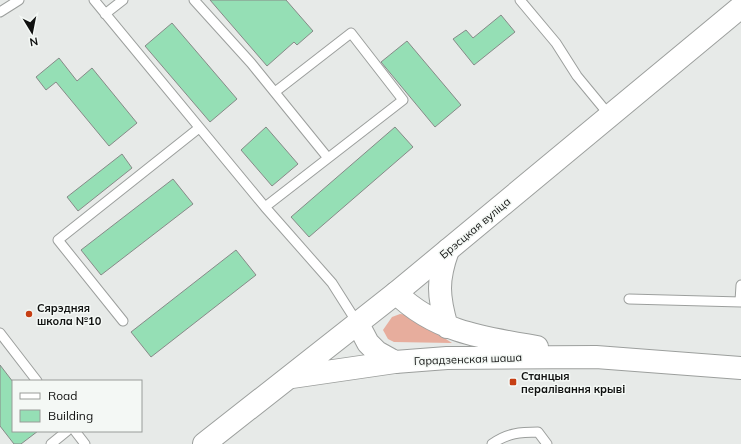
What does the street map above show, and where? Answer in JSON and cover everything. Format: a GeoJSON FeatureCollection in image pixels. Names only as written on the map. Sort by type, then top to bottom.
{"type":"FeatureCollection","features":[{"type":"Feature","properties":{"kind":"main road","name":"Брэсцкая вуліца"},"geometry":{"type":"LineString","coordinates":[[204,444],[358,324],[741,7]]}},
{"type":"Feature","properties":{"kind":"main road"},"geometry":{"type":"LineString","coordinates":[[447,327],[440,301],[439,283],[448,250]]}},
{"type":"Feature","properties":{"kind":"main road","name":"Гарадзенская шаша"},"geometry":{"type":"LineString","coordinates":[[396,293],[418,312],[435,322],[478,337],[596,357]]}},
{"type":"Feature","properties":{"kind":"main road"},"geometry":{"type":"LineString","coordinates":[[358,324],[368,343],[377,352],[395,362]]}},
{"type":"Feature","properties":{"kind":"main road","name":"Гарадзенская шаша"},"geometry":{"type":"LineString","coordinates":[[290,377],[395,362],[447,358],[596,357],[741,368]]}},
{"type":"Feature","properties":{"kind":"lane"},"geometry":{"type":"LineString","coordinates":[[0,12],[19,0]]}},
{"type":"Feature","properties":{"kind":"lane"},"geometry":{"type":"LineString","coordinates":[[94,0],[265,207],[332,283],[358,324]]}},
{"type":"Feature","properties":{"kind":"lane"},"geometry":{"type":"LineString","coordinates":[[105,14],[123,0]]}},
{"type":"Feature","properties":{"kind":"lane"},"geometry":{"type":"LineString","coordinates":[[194,0],[251,63],[328,158]]}},
{"type":"Feature","properties":{"kind":"lane"},"geometry":{"type":"LineString","coordinates":[[520,0],[556,43],[577,76],[610,116]]}},
{"type":"Feature","properties":{"kind":"lane"},"geometry":{"type":"LineString","coordinates":[[265,207],[403,100],[351,33],[275,92]]}},
{"type":"Feature","properties":{"kind":"lane"},"geometry":{"type":"LineString","coordinates":[[123,321],[58,240],[199,128]]}},
{"type":"Feature","properties":{"kind":"lane"},"geometry":{"type":"LineString","coordinates":[[629,299],[740,301],[741,285]]}},
{"type":"Feature","properties":{"kind":"lane"},"geometry":{"type":"LineString","coordinates":[[0,333],[35,380]]}},
{"type":"Feature","properties":{"kind":"lane"},"geometry":{"type":"LineString","coordinates":[[51,444],[67,432]]}},
{"type":"Feature","properties":{"kind":"lane"},"geometry":{"type":"LineString","coordinates":[[76,432],[85,444]]}},
{"type":"Feature","properties":{"kind":"lane"},"geometry":{"type":"LineString","coordinates":[[492,444],[501,438],[520,432],[538,432],[547,444]]}},
{"type":"Feature","properties":{"kind":"shaded area"},"geometry":{"type":"Polygon","coordinates":[[[400,314],[409,315],[452,343],[394,342],[388,339],[383,330],[392,317],[400,314]]]}},
{"type":"Feature","properties":{"kind":"building"},"geometry":{"type":"Polygon","coordinates":[[[210,0],[286,0],[313,31],[297,45],[294,42],[267,66],[210,0]]]}},
{"type":"Feature","properties":{"kind":"building"},"geometry":{"type":"Polygon","coordinates":[[[501,15],[515,32],[474,65],[453,39],[466,30],[473,38],[501,15]]]}},
{"type":"Feature","properties":{"kind":"building"},"geometry":{"type":"Polygon","coordinates":[[[172,23],[237,99],[210,122],[145,46],[172,23]]]}},
{"type":"Feature","properties":{"kind":"building"},"geometry":{"type":"Polygon","coordinates":[[[407,41],[461,105],[435,127],[381,62],[407,41]]]}},
{"type":"Feature","properties":{"kind":"building"},"geometry":{"type":"Polygon","coordinates":[[[59,58],[77,81],[92,68],[137,123],[109,146],[56,82],[46,90],[36,77],[59,58]]]}},
{"type":"Feature","properties":{"kind":"building"},"geometry":{"type":"Polygon","coordinates":[[[266,127],[298,164],[272,186],[241,150],[266,127]]]}},
{"type":"Feature","properties":{"kind":"building"},"geometry":{"type":"Polygon","coordinates":[[[395,127],[413,147],[309,237],[291,217],[395,127]]]}},
{"type":"Feature","properties":{"kind":"building"},"geometry":{"type":"Polygon","coordinates":[[[122,154],[132,168],[78,211],[67,197],[122,154]]]}},
{"type":"Feature","properties":{"kind":"building"},"geometry":{"type":"Polygon","coordinates":[[[173,179],[193,204],[101,275],[81,250],[173,179]]]}},
{"type":"Feature","properties":{"kind":"building"},"geometry":{"type":"Polygon","coordinates":[[[236,250],[256,275],[151,357],[131,332],[236,250]]]}},
{"type":"Feature","properties":{"kind":"building"},"geometry":{"type":"Polygon","coordinates":[[[0,365],[12,381],[12,432],[37,432],[21,444],[14,444],[0,426],[0,365]]]}},
{"type":"Feature","properties":{"kind":"place","name":"Сярэдняя школа №10"},"geometry":{"type":"Point","coordinates":[29,314]}},
{"type":"Feature","properties":{"kind":"place","name":"Станцыя пералівання крыві"},"geometry":{"type":"Point","coordinates":[513,382]}}]}
